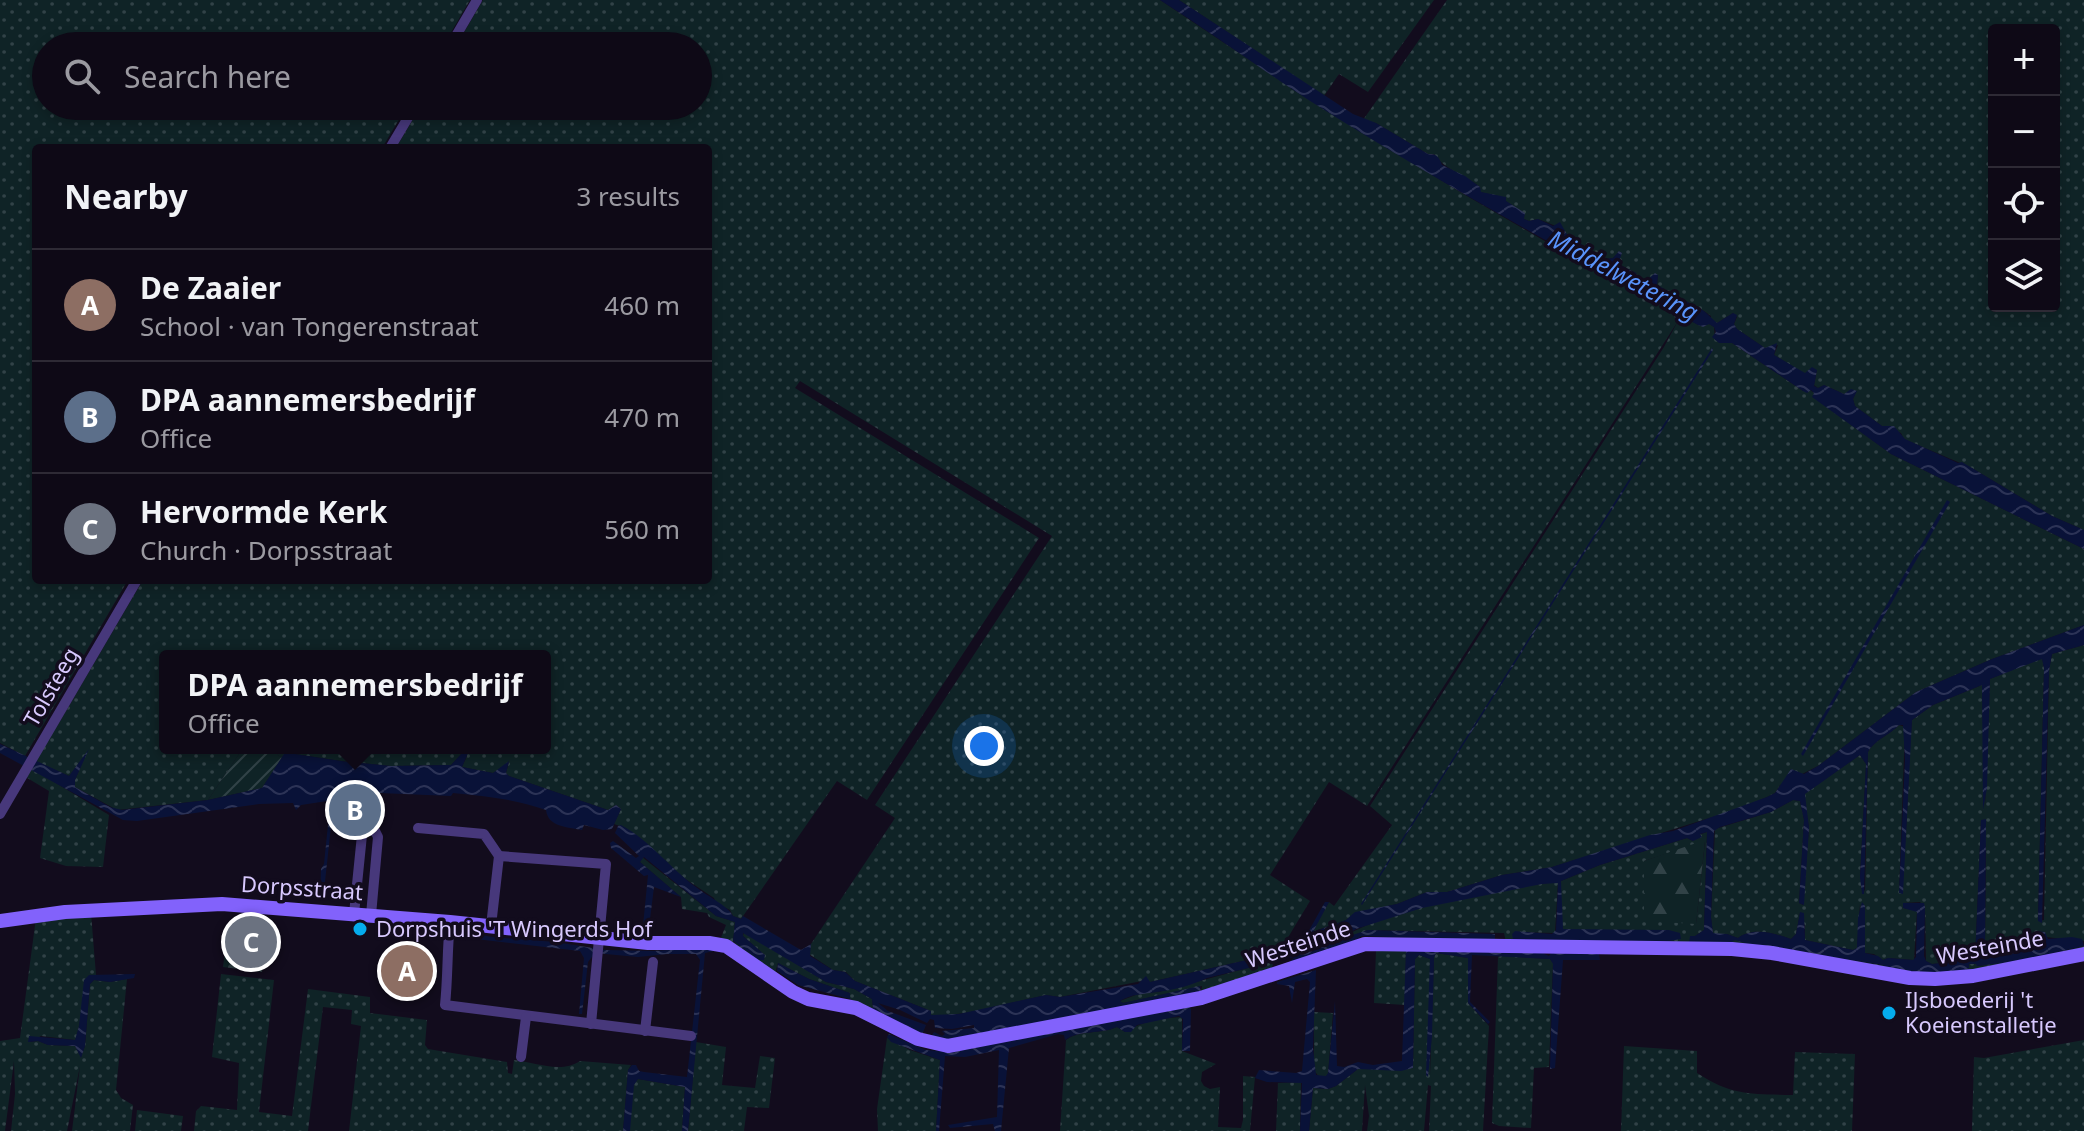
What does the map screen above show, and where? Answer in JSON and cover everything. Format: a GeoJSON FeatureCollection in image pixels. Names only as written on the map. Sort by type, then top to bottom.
{"type":"FeatureCollection","features":[{"type":"Feature","properties":{"kind":"street"},"geometry":{"type":"LineString","coordinates":[[458,32],[477,0]]}},
{"type":"Feature","properties":{"kind":"street"},"geometry":{"type":"LineString","coordinates":[[392,144],[407,120]]}},
{"type":"Feature","properties":{"kind":"street","name":"Tolsteeg"},"geometry":{"type":"LineString","coordinates":[[0,814],[135,584]]}},
{"type":"Feature","properties":{"kind":"street"},"geometry":{"type":"LineString","coordinates":[[418,828],[484,834],[499,856],[491,926]]}},
{"type":"Feature","properties":{"kind":"street"},"geometry":{"type":"LineString","coordinates":[[354,914],[362,835],[365,830],[371,829],[378,837],[371,915]]}},
{"type":"Feature","properties":{"kind":"street"},"geometry":{"type":"LineString","coordinates":[[499,856],[606,864],[591,1024]]}},
{"type":"Feature","properties":{"kind":"street","name":"Dorpsstraat"},"geometry":{"type":"LineString","coordinates":[[0,921],[65,912],[198,904],[491,926],[599,947]]}},
{"type":"Feature","properties":{"kind":"street"},"geometry":{"type":"LineString","coordinates":[[450,922],[445,965],[448,978],[445,1005],[691,1036]]}},
{"type":"Feature","properties":{"kind":"street","name":"Westeinde"},"geometry":{"type":"LineString","coordinates":[[599,947],[655,943],[726,946],[808,999],[856,1008],[918,1039],[948,1046],[1201,998],[1365,944],[1732,949],[1772,953],[1910,978],[1935,979],[1973,976],[2084,954]]}},
{"type":"Feature","properties":{"kind":"street"},"geometry":{"type":"LineString","coordinates":[[645,1031],[653,962]]}},
{"type":"Feature","properties":{"kind":"street"},"geometry":{"type":"LineString","coordinates":[[521,1057],[526,1017]]}},
{"type":"Feature","properties":{"kind":"green space"},"geometry":{"type":"Polygon","coordinates":[[[0,0],[470,0],[451,32],[32,32],[32,120],[399,120],[384,144],[32,144],[32,584],[126,584],[25,756],[0,743],[0,0]]]}},
{"type":"Feature","properties":{"kind":"green space"},"geometry":{"type":"Polygon","coordinates":[[[483,0],[1160,0],[1308,99],[1460,192],[1598,272],[1644,293],[1698,325],[1714,327],[1715,340],[1732,343],[1803,391],[1810,390],[1814,393],[1813,397],[1891,454],[2084,549],[2084,625],[1992,659],[1916,692],[1818,766],[1780,785],[1775,793],[1735,810],[1552,867],[1502,875],[1447,892],[1427,892],[1397,904],[1355,913],[1346,920],[1312,932],[1329,902],[1334,906],[1392,825],[1370,806],[1678,321],[1367,806],[1329,782],[1270,875],[1310,901],[1281,949],[1150,982],[1060,997],[1046,995],[936,1017],[931,1015],[931,1011],[855,981],[846,972],[833,970],[809,954],[811,944],[895,818],[875,805],[1052,536],[800,381],[795,388],[1039,538],[867,800],[837,781],[741,919],[684,878],[626,828],[614,824],[621,809],[616,805],[608,810],[509,776],[506,773],[509,762],[493,773],[462,767],[466,754],[551,754],[551,650],[159,650],[159,754],[239,754],[208,800],[117,810],[75,787],[86,754],[69,776],[33,760],[59,723],[141,584],[712,584],[712,144],[398,144],[413,120],[712,120],[712,32],[464,32],[483,0]]]}},
{"type":"Feature","properties":{"kind":"green space"},"geometry":{"type":"Polygon","coordinates":[[[1179,0],[1434,0],[1368,92],[1339,74],[1324,96],[1179,0]]]}},
{"type":"Feature","properties":{"kind":"green space"},"geometry":{"type":"Polygon","coordinates":[[[1447,0],[2084,0],[2084,530],[2052,516],[1972,468],[1904,439],[1901,433],[1882,426],[1855,406],[1853,399],[1856,392],[1844,394],[1824,385],[1818,388],[1814,385],[1817,370],[1805,374],[1774,355],[1778,345],[1765,348],[1737,329],[1734,324],[1737,317],[1733,313],[1717,323],[1711,320],[1711,316],[1704,311],[1657,285],[1658,275],[1644,283],[1638,281],[1636,273],[1619,262],[1621,253],[1605,259],[1556,226],[1538,219],[1524,219],[1524,213],[1498,196],[1480,192],[1480,187],[1434,154],[1428,154],[1376,123],[1363,120],[1447,0]]]}},
{"type":"Feature","properties":{"kind":"green space"},"geometry":{"type":"Polygon","coordinates":[[[2084,645],[2084,941],[2036,936],[2020,948],[2006,951],[1985,949],[1986,848],[1981,820],[1975,959],[1932,964],[1926,961],[1925,907],[1920,902],[1903,903],[1903,908],[1917,911],[1914,960],[1883,960],[1865,953],[1860,904],[1857,948],[1853,950],[1805,940],[1805,926],[1800,913],[1796,934],[1791,939],[1764,932],[1738,938],[1713,934],[1715,829],[1771,812],[1793,800],[1800,801],[1804,820],[1799,903],[1803,905],[1809,828],[1804,794],[1860,755],[1866,764],[1860,877],[1865,892],[1868,752],[1899,725],[1905,727],[1899,893],[1912,720],[1933,705],[1982,685],[1985,808],[1990,679],[2042,658],[2038,921],[2044,920],[2049,671],[2052,654],[2084,645]]]}},
{"type":"Feature","properties":{"kind":"green space"},"geometry":{"type":"Polygon","coordinates":[[[239,754],[277,754],[282,758],[262,788],[208,800],[239,754]]]}},
{"type":"Feature","properties":{"kind":"green space"},"geometry":{"type":"Polygon","coordinates":[[[295,754],[461,754],[451,765],[391,766],[361,763],[359,760],[348,762],[295,754]]]}},
{"type":"Feature","properties":{"kind":"green space"},"geometry":{"type":"Polygon","coordinates":[[[29,767],[109,815],[103,867],[66,866],[40,858],[49,791],[24,776],[29,767]]]}},
{"type":"Feature","properties":{"kind":"green space"},"geometry":{"type":"Polygon","coordinates":[[[1707,832],[1704,930],[1690,936],[1739,940],[1751,945],[1883,965],[1977,963],[1978,966],[2084,946],[2084,951],[1932,978],[1804,956],[1506,942],[1504,933],[1368,930],[1340,940],[1358,929],[1412,910],[1507,889],[1558,882],[1555,933],[1513,932],[1657,943],[1681,938],[1563,929],[1561,881],[1600,865],[1687,838],[1693,841],[1693,837],[1707,832]],[[1705,841],[1644,861],[1696,924],[1705,841]]]}},
{"type":"Feature","properties":{"kind":"green space"},"geometry":{"type":"Polygon","coordinates":[[[1705,841],[1696,924],[1644,921],[1644,861],[1705,841]]]}},
{"type":"Feature","properties":{"kind":"green space"},"geometry":{"type":"Polygon","coordinates":[[[642,857],[716,916],[735,922],[733,942],[765,955],[743,936],[744,932],[826,982],[854,989],[872,999],[873,1009],[850,999],[850,993],[809,979],[778,963],[775,973],[720,940],[726,925],[707,913],[682,909],[681,897],[640,862],[642,857]]]}},
{"type":"Feature","properties":{"kind":"green space"},"geometry":{"type":"Polygon","coordinates":[[[91,913],[96,975],[89,975],[77,1036],[75,1040],[41,1036],[29,1042],[75,1046],[81,1057],[85,1046],[90,984],[94,980],[110,982],[127,979],[116,1090],[121,1098],[133,1105],[130,1131],[72,1131],[80,1066],[67,1131],[11,1131],[15,1094],[14,1061],[5,1131],[0,1131],[0,1041],[20,1038],[36,918],[91,913]]]}},
{"type":"Feature","properties":{"kind":"green space"},"geometry":{"type":"Polygon","coordinates":[[[226,944],[265,949],[262,972],[223,967],[226,944]]]}},
{"type":"Feature","properties":{"kind":"green space"},"geometry":{"type":"Polygon","coordinates":[[[1406,950],[1405,1005],[1374,1003],[1376,951],[1406,950]]]}},
{"type":"Feature","properties":{"kind":"green space"},"geometry":{"type":"Polygon","coordinates":[[[1436,953],[1468,958],[1468,1003],[1489,1026],[1483,1131],[1429,1131],[1431,1086],[1428,1085],[1424,1131],[1367,1131],[1369,1116],[1365,1085],[1362,1131],[1309,1131],[1313,1088],[1336,1086],[1358,1069],[1413,1068],[1415,959],[1419,955],[1430,959],[1430,1076],[1436,953]]]}},
{"type":"Feature","properties":{"kind":"green space"},"geometry":{"type":"Polygon","coordinates":[[[1498,957],[1550,959],[1553,963],[1549,1067],[1534,1068],[1531,1128],[1492,1123],[1498,957]]]}},
{"type":"Feature","properties":{"kind":"green space"},"geometry":{"type":"Polygon","coordinates":[[[1274,961],[1271,971],[1201,993],[1202,986],[1123,1003],[1120,1001],[1141,993],[1159,992],[1274,961]]]}},
{"type":"Feature","properties":{"kind":"green space"},"geometry":{"type":"Polygon","coordinates":[[[221,974],[274,980],[259,1112],[292,1116],[308,989],[370,997],[370,1013],[427,1020],[425,1045],[428,1049],[507,1062],[508,1073],[512,1074],[514,1060],[556,1067],[580,1061],[631,1065],[623,1131],[349,1131],[361,1026],[351,1024],[352,1010],[323,1007],[308,1131],[194,1131],[196,1111],[201,1106],[237,1110],[239,1063],[212,1057],[221,974]]]}},
{"type":"Feature","properties":{"kind":"green space"},"geometry":{"type":"Polygon","coordinates":[[[1314,1012],[1333,1013],[1328,1074],[1320,1077],[1314,1071],[1314,1012]]]}},
{"type":"Feature","properties":{"kind":"green space"},"geometry":{"type":"Polygon","coordinates":[[[1182,1017],[1182,1051],[1216,1064],[1202,1072],[1201,1081],[1210,1089],[1220,1087],[1218,1127],[1241,1128],[1243,1076],[1255,1077],[1250,1131],[1060,1131],[1066,1040],[1078,1034],[1117,1027],[1125,1032],[1152,1021],[1182,1017]]]}},
{"type":"Feature","properties":{"kind":"green space"},"geometry":{"type":"Polygon","coordinates":[[[887,1038],[940,1060],[936,1131],[878,1131],[877,1109],[887,1038]]]}},
{"type":"Feature","properties":{"kind":"green space"},"geometry":{"type":"Polygon","coordinates":[[[2084,1040],[2084,1131],[1972,1131],[1974,1057],[1984,1058],[2084,1040]]]}},
{"type":"Feature","properties":{"kind":"green space"},"geometry":{"type":"Polygon","coordinates":[[[696,1042],[726,1047],[722,1085],[755,1088],[760,1056],[775,1058],[769,1108],[747,1107],[744,1131],[688,1131],[696,1042]]]}},
{"type":"Feature","properties":{"kind":"green space"},"geometry":{"type":"Polygon","coordinates":[[[1624,1046],[1697,1051],[1697,1073],[1709,1081],[1743,1092],[1793,1095],[1795,1052],[1855,1054],[1852,1131],[1621,1131],[1624,1046]]]}},
{"type":"Feature","properties":{"kind":"green space"},"geometry":{"type":"Polygon","coordinates":[[[632,1073],[635,1082],[638,1079],[685,1087],[682,1131],[627,1131],[632,1073]]]}},
{"type":"Feature","properties":{"kind":"green space"},"geometry":{"type":"Polygon","coordinates":[[[1301,1082],[1300,1131],[1276,1131],[1278,1083],[1301,1082]]]}},
{"type":"Feature","properties":{"kind":"green space"},"geometry":{"type":"Polygon","coordinates":[[[137,1110],[183,1116],[181,1131],[135,1131],[137,1110]]]}},
{"type":"Feature","properties":{"kind":"water","name":"Middelwetering"},"geometry":{"type":"Polygon","coordinates":[[[1160,0],[1179,0],[1353,114],[1376,123],[1428,154],[1436,155],[1442,165],[1465,176],[1480,187],[1481,192],[1506,197],[1506,201],[1525,213],[1524,219],[1538,219],[1553,226],[1560,222],[1568,236],[1605,259],[1613,258],[1619,251],[1622,253],[1621,266],[1636,273],[1638,281],[1644,283],[1655,273],[1658,275],[1657,285],[1704,311],[1717,323],[1733,313],[1737,315],[1734,324],[1737,329],[1765,348],[1777,343],[1774,355],[1805,373],[1812,367],[1817,370],[1814,386],[1824,385],[1844,394],[1851,389],[1857,391],[1853,399],[1855,406],[1882,426],[1894,426],[1905,439],[1958,463],[1962,462],[2052,516],[2084,530],[2084,549],[1891,454],[1812,397],[1814,393],[1811,390],[1807,393],[1803,391],[1732,343],[1719,343],[1712,337],[1716,332],[1714,327],[1698,325],[1403,158],[1307,99],[1160,0]]]}},
{"type":"Feature","properties":{"kind":"water"},"geometry":{"type":"Polygon","coordinates":[[[1713,350],[1362,905],[1361,904],[1713,350]]]}},
{"type":"Feature","properties":{"kind":"water"},"geometry":{"type":"Polygon","coordinates":[[[1947,500],[1950,502],[1803,756],[1801,754],[1947,500]]]}},
{"type":"Feature","properties":{"kind":"water"},"geometry":{"type":"Polygon","coordinates":[[[2084,625],[2084,645],[2052,654],[2049,671],[2042,923],[2038,921],[2042,659],[1990,679],[1987,788],[1983,810],[1982,685],[1933,705],[1912,720],[1903,894],[1899,893],[1905,760],[1903,725],[1878,741],[1868,752],[1864,894],[1860,877],[1866,764],[1860,755],[1805,794],[1809,828],[1804,905],[1799,903],[1804,820],[1800,801],[1793,800],[1771,812],[1714,831],[1713,933],[1738,938],[1764,932],[1791,939],[1796,934],[1800,912],[1804,913],[1805,940],[1853,950],[1857,948],[1862,902],[1865,906],[1865,953],[1883,960],[1913,960],[1916,957],[1917,912],[1903,908],[1903,903],[1924,903],[1924,956],[1932,964],[1975,959],[1981,820],[1986,819],[1985,949],[2001,951],[2023,947],[2038,931],[2045,932],[2048,939],[2082,939],[2084,946],[2019,961],[1977,966],[1969,964],[1969,968],[1950,974],[1888,969],[1883,965],[1735,940],[1689,942],[1690,936],[1704,930],[1707,832],[1693,841],[1687,838],[1600,865],[1561,881],[1563,929],[1669,930],[1680,933],[1681,939],[1657,943],[1513,939],[1515,931],[1552,934],[1556,930],[1558,883],[1542,884],[1422,908],[1356,929],[1340,939],[1368,930],[1495,934],[1495,941],[1362,936],[1350,943],[1290,962],[1294,957],[1120,1001],[1123,1003],[1200,986],[1201,993],[950,1040],[931,1037],[934,1032],[942,1036],[945,1034],[942,1031],[974,1028],[974,1025],[935,1028],[934,1020],[930,1019],[927,1023],[878,1003],[888,1011],[926,1025],[922,1035],[873,1009],[872,999],[854,989],[826,982],[743,933],[765,955],[764,960],[759,960],[733,941],[735,922],[716,916],[644,857],[640,862],[681,897],[654,887],[649,927],[643,926],[648,875],[644,876],[611,848],[610,843],[613,841],[636,858],[639,856],[615,833],[621,825],[733,916],[741,919],[743,916],[801,950],[811,944],[810,956],[833,970],[845,972],[855,981],[931,1011],[931,1015],[959,1014],[1046,995],[1060,997],[1138,984],[1146,976],[1150,982],[1247,960],[1275,950],[1289,950],[1307,934],[1325,902],[1329,902],[1313,932],[1346,920],[1355,912],[1397,904],[1427,892],[1447,892],[1502,875],[1552,867],[1650,835],[1673,831],[1775,793],[1791,769],[1804,774],[1818,766],[1916,692],[1992,659],[2084,625]]]}},
{"type":"Feature","properties":{"kind":"water"},"geometry":{"type":"Polygon","coordinates":[[[0,744],[69,776],[89,749],[75,780],[75,787],[110,807],[122,810],[208,800],[262,788],[284,754],[348,762],[359,756],[361,763],[391,766],[451,765],[461,754],[468,754],[462,767],[493,773],[509,761],[506,773],[509,776],[608,810],[616,805],[621,809],[612,829],[584,825],[582,830],[554,823],[546,810],[488,797],[453,793],[451,796],[380,793],[334,798],[323,900],[320,900],[329,815],[327,801],[301,805],[296,810],[293,803],[259,804],[137,821],[123,820],[0,753],[0,744]]]}},
{"type":"Feature","properties":{"kind":"water"},"geometry":{"type":"Polygon","coordinates":[[[457,930],[606,950],[718,950],[705,953],[688,1131],[682,1131],[685,1087],[638,1079],[634,1085],[630,1131],[623,1131],[628,1070],[632,1065],[636,1065],[639,1071],[687,1077],[700,960],[696,954],[638,957],[595,953],[588,962],[582,1014],[579,1014],[584,958],[580,951],[459,937],[454,934],[457,930]]]}},
{"type":"Feature","properties":{"kind":"water"},"geometry":{"type":"Polygon","coordinates":[[[1406,950],[1540,952],[1549,956],[1551,953],[1599,954],[1600,960],[1563,960],[1555,1068],[1550,1069],[1553,964],[1550,959],[1472,955],[1470,1002],[1490,1022],[1488,1024],[1468,1003],[1468,958],[1436,953],[1428,1077],[1430,959],[1419,955],[1415,959],[1413,1068],[1401,1071],[1358,1069],[1336,1086],[1313,1088],[1309,1131],[1300,1131],[1302,1083],[1267,1082],[1255,1078],[1259,1070],[1302,1071],[1310,982],[1307,979],[1295,982],[1292,1003],[1289,986],[1277,982],[1316,970],[1313,1048],[1316,1075],[1326,1076],[1328,1073],[1335,1001],[1337,1066],[1402,1061],[1406,950]]]}},
{"type":"Feature","properties":{"kind":"water"},"geometry":{"type":"Polygon","coordinates":[[[778,963],[809,979],[850,993],[850,999],[798,985],[777,971],[778,963]]]}},
{"type":"Feature","properties":{"kind":"water"},"geometry":{"type":"Polygon","coordinates":[[[135,974],[134,978],[110,982],[94,980],[90,984],[85,1046],[81,1058],[75,1046],[28,1042],[29,1036],[75,1040],[84,980],[89,975],[135,974]]]}},
{"type":"Feature","properties":{"kind":"water"},"geometry":{"type":"Polygon","coordinates":[[[1189,1007],[1190,1051],[1182,1051],[1183,1019],[1179,1016],[1137,1025],[1131,1032],[1117,1027],[1077,1034],[1065,1040],[1064,1035],[1058,1034],[1009,1048],[1001,1131],[995,1131],[993,1124],[950,1128],[948,1125],[997,1117],[999,1050],[965,1057],[945,1056],[939,1131],[936,1131],[940,1060],[891,1042],[887,1037],[889,1034],[926,1050],[951,1052],[1189,1007]]]}},
{"type":"Feature","properties":{"kind":"place","name":"DPA aannemersbedrijf"},"geometry":{"type":"Point","coordinates":[355,810]}},
{"type":"Feature","properties":{"kind":"place","name":"Dorpshuis 'T Wingerds Hof"},"geometry":{"type":"Point","coordinates":[360,929]}},
{"type":"Feature","properties":{"kind":"place","name":"Hervormde Kerk"},"geometry":{"type":"Point","coordinates":[251,942]}},
{"type":"Feature","properties":{"kind":"place","name":"De Zaaier"},"geometry":{"type":"Point","coordinates":[407,971]}},
{"type":"Feature","properties":{"kind":"place","name":"IJsboederij 't Koeienstalletje"},"geometry":{"type":"Point","coordinates":[1889,1013]}}]}
